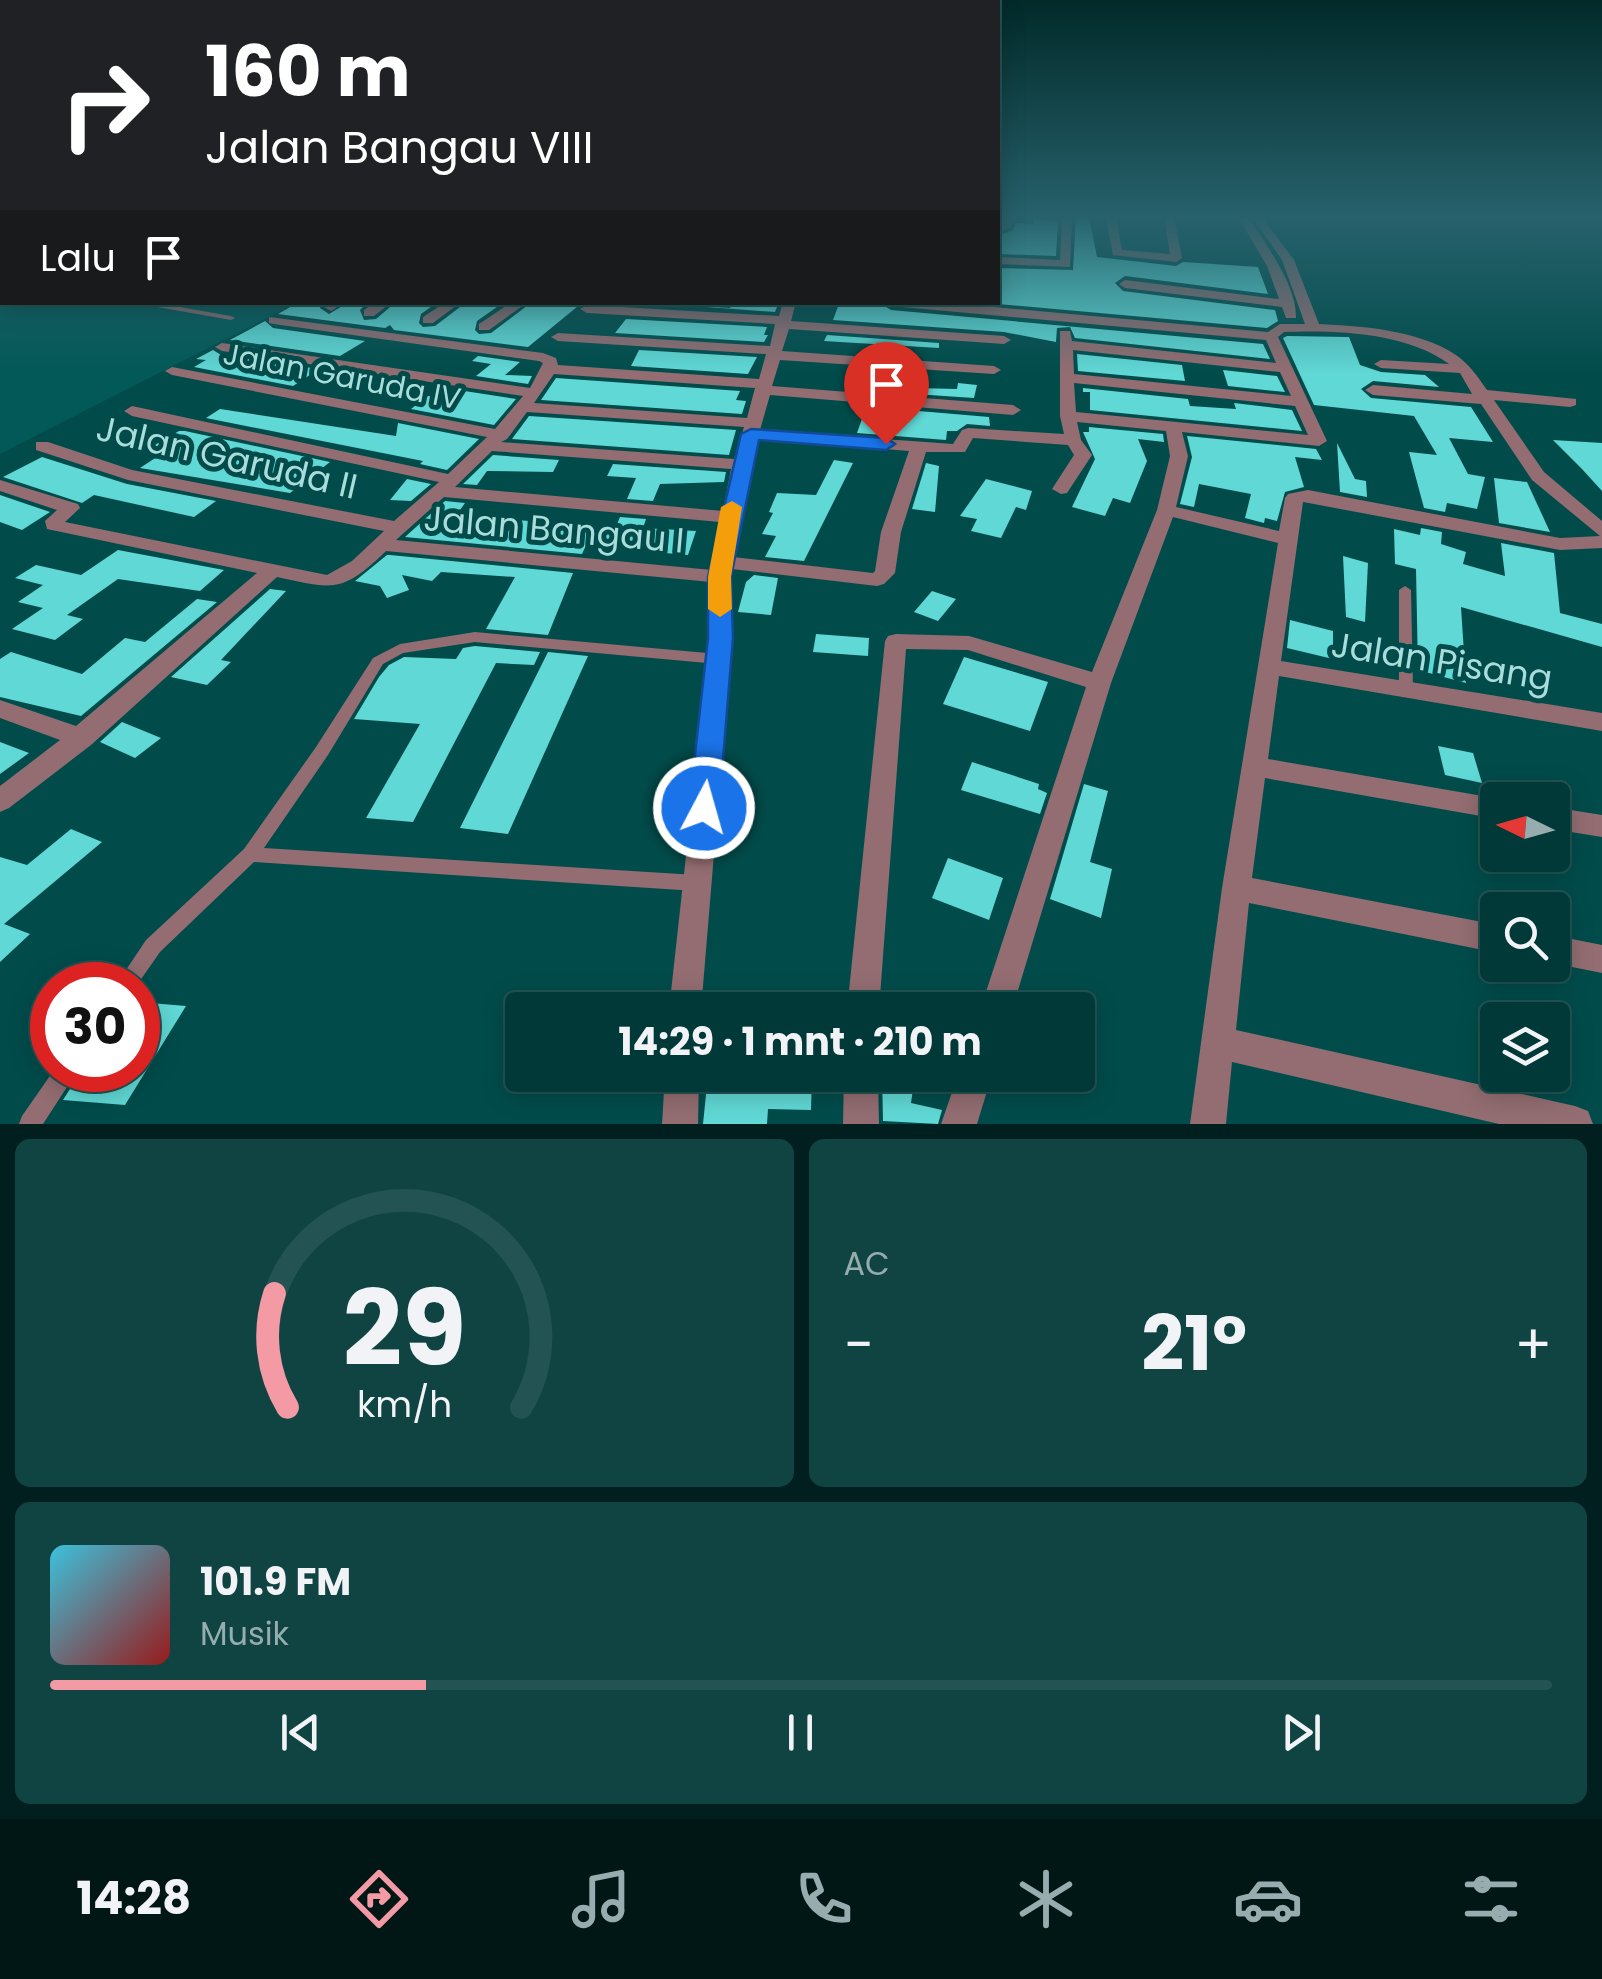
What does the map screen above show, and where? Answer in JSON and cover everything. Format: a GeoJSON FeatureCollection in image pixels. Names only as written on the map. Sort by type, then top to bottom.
{"type":"FeatureCollection","features":[{"type":"Feature","properties":{"kind":"street"},"geometry":{"type":"LineString","coordinates":[[1275,269],[1294,327]]}},
{"type":"Feature","properties":{"kind":"street"},"geometry":{"type":"LineString","coordinates":[[1292,269],[1313,327]]}},
{"type":"Feature","properties":{"kind":"street"},"geometry":{"type":"LineString","coordinates":[[1126,284],[1288,304]]}},
{"type":"Feature","properties":{"kind":"street"},"geometry":{"type":"LineString","coordinates":[[369,313],[381,305]]}},
{"type":"Feature","properties":{"kind":"street"},"geometry":{"type":"LineString","coordinates":[[428,320],[450,305]]}},
{"type":"Feature","properties":{"kind":"street"},"geometry":{"type":"LineString","coordinates":[[484,327],[517,305]]}},
{"type":"Feature","properties":{"kind":"street"},"geometry":{"type":"LineString","coordinates":[[687,992],[720,640],[721,570],[742,465],[789,305]]}},
{"type":"Feature","properties":{"kind":"street"},"geometry":{"type":"LineString","coordinates":[[994,370],[558,337],[592,306],[1004,340]]}},
{"type":"Feature","properties":{"kind":"street"},"geometry":{"type":"LineString","coordinates":[[975,306],[1271,336]]}},
{"type":"Feature","properties":{"kind":"street"},"geometry":{"type":"LineString","coordinates":[[1061,490],[1082,458],[1068,416],[1065,316]]}},
{"type":"Feature","properties":{"kind":"street"},"geometry":{"type":"LineString","coordinates":[[0,484],[71,508],[54,521],[54,526],[266,577],[329,582],[345,575],[382,545],[496,440],[550,369],[551,361],[543,357],[274,320]]}},
{"type":"Feature","properties":{"kind":"street"},"geometry":{"type":"LineString","coordinates":[[1271,336],[1274,331],[1313,327],[1388,336],[1446,355],[1465,369],[1537,476],[1602,531]]}},
{"type":"Feature","properties":{"kind":"street"},"geometry":{"type":"LineString","coordinates":[[1068,416],[1319,441],[1271,336]]}},
{"type":"Feature","properties":{"kind":"street"},"geometry":{"type":"LineString","coordinates":[[1066,345],[1285,368]]}},
{"type":"Feature","properties":{"kind":"street"},"geometry":{"type":"LineString","coordinates":[[222,347],[529,400],[753,428],[959,448],[968,433],[1073,440]]}},
{"type":"Feature","properties":{"kind":"street"},"geometry":{"type":"LineString","coordinates":[[1381,364],[1465,369]]}},
{"type":"Feature","properties":{"kind":"street"},"geometry":{"type":"LineString","coordinates":[[550,369],[1013,410]]}},
{"type":"Feature","properties":{"kind":"street","name":"Jalan Garuda IV"},"geometry":{"type":"LineString","coordinates":[[172,371],[496,440],[742,465]]}},
{"type":"Feature","properties":{"kind":"street"},"geometry":{"type":"LineString","coordinates":[[1067,378],[1302,402]]}},
{"type":"Feature","properties":{"kind":"street"},"geometry":{"type":"LineString","coordinates":[[1372,390],[1570,402]]}},
{"type":"Feature","properties":{"kind":"street"},"geometry":{"type":"LineString","coordinates":[[132,411],[447,485],[730,517]]}},
{"type":"Feature","properties":{"kind":"street"},"geometry":{"type":"LineString","coordinates":[[1002,992],[1099,683],[1166,510],[1179,456],[1173,426]]}},
{"type":"Feature","properties":{"kind":"street","name":"Jalan Garuda II"},"geometry":{"type":"LineString","coordinates":[[42,446],[128,475],[398,528]]}},
{"type":"Feature","properties":{"kind":"street","name":"Jalan Bangau I"},"geometry":{"type":"LineString","coordinates":[[382,545],[876,580],[884,573],[891,532],[919,446]]}},
{"type":"Feature","properties":{"kind":"street"},"geometry":{"type":"LineString","coordinates":[[1208,1124],[1236,888],[1272,668],[1294,498],[1308,495],[1545,542],[1602,542]]}},
{"type":"Feature","properties":{"kind":"street"},"geometry":{"type":"LineString","coordinates":[[1166,510],[1287,539]]}},
{"type":"Feature","properties":{"kind":"street"},"geometry":{"type":"LineString","coordinates":[[0,801],[82,738],[266,577]]}},
{"type":"Feature","properties":{"kind":"street"},"geometry":{"type":"LineString","coordinates":[[865,992],[896,641],[968,643],[1099,683]]}},
{"type":"Feature","properties":{"kind":"street","name":"Jalan Pisang"},"geometry":{"type":"LineString","coordinates":[[1272,668],[1602,722]]}},
{"type":"Feature","properties":{"kind":"street"},"geometry":{"type":"LineString","coordinates":[[0,709],[82,738]]}},
{"type":"Feature","properties":{"kind":"street"},"geometry":{"type":"LineString","coordinates":[[1254,766],[1480,805]]}},
{"type":"Feature","properties":{"kind":"street"},"geometry":{"type":"LineString","coordinates":[[1570,821],[1602,826]]}},
{"type":"Feature","properties":{"kind":"street"},"geometry":{"type":"LineString","coordinates":[[1236,888],[1480,935]]}},
{"type":"Feature","properties":{"kind":"street"},"geometry":{"type":"LineString","coordinates":[[1570,953],[1602,959]]}},
{"type":"Feature","properties":{"kind":"street"},"geometry":{"type":"LineString","coordinates":[[1216,1042],[1575,1124]]}},
{"type":"Feature","properties":{"kind":"street"},"geometry":{"type":"LineString","coordinates":[[680,1124],[681,1092]]}},
{"type":"Feature","properties":{"kind":"street"},"geometry":{"type":"LineString","coordinates":[[861,1092],[861,1124]]}},
{"type":"Feature","properties":{"kind":"street"},"geometry":{"type":"LineString","coordinates":[[959,1124],[969,1092]]}},
{"type":"Feature","properties":{"kind":"lane"},"geometry":{"type":"LineString","coordinates":[[156,305],[231,318]]}},
{"type":"Feature","properties":{"kind":"lane"},"geometry":{"type":"LineString","coordinates":[[1404,590],[1406,690]]}},
{"type":"Feature","properties":{"kind":"lane"},"geometry":{"type":"LineString","coordinates":[[142,962],[153,946],[250,854],[378,662],[400,649],[475,637],[720,640]]}},
{"type":"Feature","properties":{"kind":"lane"},"geometry":{"type":"LineString","coordinates":[[250,854],[696,883]]}},
{"type":"Feature","properties":{"kind":"lane"},"geometry":{"type":"LineString","coordinates":[[30,1124],[52,1092]]}},
{"type":"Feature","properties":{"kind":"shaded area"},"geometry":{"type":"Polygon","coordinates":[[[0,305],[292,305],[0,454],[0,305]]]}},
{"type":"Feature","properties":{"kind":"building"},"geometry":{"type":"Polygon","coordinates":[[[1000,269],[1259,269],[1268,294],[1125,276],[1115,283],[1123,291],[1275,310],[1278,321],[1267,328],[1000,304],[1000,269]]]}},
{"type":"Feature","properties":{"kind":"building"},"geometry":{"type":"Polygon","coordinates":[[[294,305],[322,305],[320,308],[329,314],[344,305],[365,305],[360,310],[364,320],[376,319],[392,305],[434,305],[421,314],[419,323],[423,327],[435,326],[463,305],[500,305],[477,321],[475,330],[479,334],[491,333],[528,305],[579,305],[528,347],[394,330],[390,325],[385,328],[278,314],[294,305]]]}},
{"type":"Feature","properties":{"kind":"building"},"geometry":{"type":"Polygon","coordinates":[[[680,305],[778,305],[775,312],[680,305]]]}},
{"type":"Feature","properties":{"kind":"building"},"geometry":{"type":"Polygon","coordinates":[[[839,305],[883,305],[891,310],[1263,344],[1270,359],[1075,338],[1070,327],[1057,328],[1056,342],[1004,332],[833,320],[839,305]]]}},
{"type":"Feature","properties":{"kind":"building"},"geometry":{"type":"Polygon","coordinates":[[[626,319],[767,327],[764,335],[768,335],[764,342],[615,333],[626,319]]]}},
{"type":"Feature","properties":{"kind":"building"},"geometry":{"type":"Polygon","coordinates":[[[265,321],[273,328],[365,341],[340,356],[230,340],[265,321]]]}},
{"type":"Feature","properties":{"kind":"building"},"geometry":{"type":"Polygon","coordinates":[[[827,335],[939,343],[939,348],[824,341],[827,335]]]}},
{"type":"Feature","properties":{"kind":"building"},"geometry":{"type":"Polygon","coordinates":[[[1349,337],[1360,365],[1381,372],[1425,375],[1439,387],[1373,381],[1361,389],[1371,398],[1471,407],[1493,442],[1449,438],[1468,474],[1485,477],[1477,509],[1447,503],[1445,512],[1424,508],[1409,452],[1437,455],[1414,416],[1314,405],[1283,338],[1349,337]]]}},
{"type":"Feature","properties":{"kind":"building"},"geometry":{"type":"Polygon","coordinates":[[[213,350],[221,355],[319,369],[293,386],[194,367],[206,360],[196,359],[213,350]]]}},
{"type":"Feature","properties":{"kind":"building"},"geometry":{"type":"Polygon","coordinates":[[[639,350],[757,357],[748,374],[631,366],[639,350]]]}},
{"type":"Feature","properties":{"kind":"building"},"geometry":{"type":"Polygon","coordinates":[[[1077,354],[1182,365],[1185,381],[1078,371],[1077,354]]]}},
{"type":"Feature","properties":{"kind":"building"},"geometry":{"type":"Polygon","coordinates":[[[478,356],[520,362],[505,375],[532,376],[528,384],[476,376],[491,364],[472,361],[478,356]]]}},
{"type":"Feature","properties":{"kind":"building"},"geometry":{"type":"Polygon","coordinates":[[[1223,370],[1277,376],[1285,392],[1228,386],[1223,370]]]}},
{"type":"Feature","properties":{"kind":"building"},"geometry":{"type":"Polygon","coordinates":[[[556,378],[740,391],[736,400],[746,401],[742,414],[541,400],[556,378]]]}},
{"type":"Feature","properties":{"kind":"building"},"geometry":{"type":"Polygon","coordinates":[[[958,383],[977,385],[974,398],[915,394],[915,388],[957,389],[958,383]]]}},
{"type":"Feature","properties":{"kind":"building"},"geometry":{"type":"Polygon","coordinates":[[[1083,388],[1188,399],[1190,406],[1236,409],[1234,403],[1292,410],[1302,431],[1090,410],[1090,392],[1083,392],[1083,388]]]}},
{"type":"Feature","properties":{"kind":"building"},"geometry":{"type":"Polygon","coordinates":[[[458,390],[516,399],[494,425],[411,409],[428,396],[446,398],[458,390]]]}},
{"type":"Feature","properties":{"kind":"building"},"geometry":{"type":"Polygon","coordinates":[[[220,409],[396,436],[398,423],[479,439],[447,470],[420,464],[423,461],[206,418],[220,409]]]}},
{"type":"Feature","properties":{"kind":"building"},"geometry":{"type":"Polygon","coordinates":[[[907,410],[989,417],[990,426],[967,424],[957,431],[947,431],[946,440],[857,433],[863,416],[905,421],[907,410]]]}},
{"type":"Feature","properties":{"kind":"building"},"geometry":{"type":"Polygon","coordinates":[[[529,416],[736,430],[729,455],[512,439],[529,416]]]}},
{"type":"Feature","properties":{"kind":"building"},"geometry":{"type":"Polygon","coordinates":[[[1089,427],[1163,434],[1164,442],[1138,439],[1147,461],[1130,503],[1113,498],[1105,516],[1072,507],[1095,459],[1083,432],[1089,432],[1089,427]]]}},
{"type":"Feature","properties":{"kind":"building"},"geometry":{"type":"Polygon","coordinates":[[[179,431],[330,462],[290,493],[140,468],[169,449],[153,446],[179,431]]]}},
{"type":"Feature","properties":{"kind":"building"},"geometry":{"type":"Polygon","coordinates":[[[1187,436],[1316,449],[1322,460],[1295,457],[1304,487],[1285,492],[1277,521],[1265,518],[1264,523],[1245,518],[1251,494],[1199,484],[1194,507],[1180,504],[1192,457],[1187,436]]]}},
{"type":"Feature","properties":{"kind":"building"},"geometry":{"type":"Polygon","coordinates":[[[1553,440],[1602,443],[1602,491],[1582,469],[1553,440]]]}},
{"type":"Feature","properties":{"kind":"building"},"geometry":{"type":"Polygon","coordinates":[[[1337,443],[1355,479],[1366,481],[1367,497],[1340,492],[1337,443]]]}},
{"type":"Feature","properties":{"kind":"building"},"geometry":{"type":"Polygon","coordinates":[[[493,455],[559,460],[553,472],[487,471],[477,485],[463,484],[493,455]]]}},
{"type":"Feature","properties":{"kind":"building"},"geometry":{"type":"Polygon","coordinates":[[[42,457],[127,484],[216,501],[194,517],[94,495],[82,503],[3,477],[42,457]]]}},
{"type":"Feature","properties":{"kind":"building"},"geometry":{"type":"Polygon","coordinates":[[[834,460],[853,463],[804,561],[765,557],[776,536],[762,534],[773,513],[769,512],[777,493],[816,495],[834,460]]]}},
{"type":"Feature","properties":{"kind":"building"},"geometry":{"type":"Polygon","coordinates":[[[926,463],[939,466],[935,512],[912,509],[926,463]]]}},
{"type":"Feature","properties":{"kind":"building"},"geometry":{"type":"Polygon","coordinates":[[[613,464],[726,472],[724,482],[660,484],[653,501],[627,499],[636,478],[607,476],[613,464]]]}},
{"type":"Feature","properties":{"kind":"building"},"geometry":{"type":"Polygon","coordinates":[[[1494,478],[1527,482],[1550,532],[1499,523],[1494,478]]]}},
{"type":"Feature","properties":{"kind":"building"},"geometry":{"type":"Polygon","coordinates":[[[407,479],[431,484],[411,501],[390,500],[407,479]]]}},
{"type":"Feature","properties":{"kind":"building"},"geometry":{"type":"Polygon","coordinates":[[[986,479],[1032,491],[1026,510],[1016,507],[1001,538],[971,531],[977,519],[960,516],[986,479]]]}},
{"type":"Feature","properties":{"kind":"building"},"geometry":{"type":"Polygon","coordinates":[[[0,495],[50,512],[22,530],[0,522],[0,495]]]}},
{"type":"Feature","properties":{"kind":"building"},"geometry":{"type":"Polygon","coordinates":[[[445,501],[465,503],[448,527],[509,531],[516,520],[543,522],[540,527],[593,530],[582,554],[405,537],[445,501]]]}},
{"type":"Feature","properties":{"kind":"building"},"geometry":{"type":"Polygon","coordinates":[[[620,517],[646,519],[643,528],[696,531],[688,555],[596,547],[605,529],[615,529],[620,517]]]}},
{"type":"Feature","properties":{"kind":"building"},"geometry":{"type":"Polygon","coordinates":[[[1421,528],[1442,532],[1441,544],[1466,552],[1463,564],[1505,576],[1501,543],[1554,553],[1560,613],[1602,624],[1602,647],[1461,607],[1466,683],[1418,670],[1416,569],[1395,564],[1394,529],[1420,535],[1421,528]]]}},
{"type":"Feature","properties":{"kind":"building"},"geometry":{"type":"Polygon","coordinates":[[[118,550],[224,570],[200,591],[118,579],[67,615],[83,619],[55,640],[12,629],[43,608],[18,602],[43,585],[15,578],[36,565],[81,575],[118,550]]]}},
{"type":"Feature","properties":{"kind":"building"},"geometry":{"type":"Polygon","coordinates":[[[387,555],[573,573],[548,635],[486,629],[515,577],[441,572],[432,581],[402,575],[409,590],[387,598],[380,586],[355,581],[387,555]]]}},
{"type":"Feature","properties":{"kind":"building"},"geometry":{"type":"Polygon","coordinates":[[[1343,556],[1368,563],[1365,622],[1346,617],[1343,556]]]}},
{"type":"Feature","properties":{"kind":"building"},"geometry":{"type":"Polygon","coordinates":[[[754,575],[778,578],[771,615],[738,612],[746,582],[754,575]]]}},
{"type":"Feature","properties":{"kind":"building"},"geometry":{"type":"Polygon","coordinates":[[[270,589],[286,591],[221,660],[231,662],[207,685],[171,677],[270,589]]]}},
{"type":"Feature","properties":{"kind":"building"},"geometry":{"type":"Polygon","coordinates":[[[932,591],[956,599],[938,621],[914,612],[932,591]]]}},
{"type":"Feature","properties":{"kind":"building"},"geometry":{"type":"Polygon","coordinates":[[[197,599],[217,602],[81,716],[0,697],[0,659],[11,652],[82,674],[125,638],[145,642],[197,599]]]}},
{"type":"Feature","properties":{"kind":"building"},"geometry":{"type":"Polygon","coordinates":[[[1290,620],[1333,631],[1333,659],[1287,648],[1290,620]]]}},
{"type":"Feature","properties":{"kind":"building"},"geometry":{"type":"Polygon","coordinates":[[[816,634],[869,638],[868,656],[813,652],[816,634]]]}},
{"type":"Feature","properties":{"kind":"building"},"geometry":{"type":"Polygon","coordinates":[[[463,648],[540,652],[534,665],[496,663],[413,822],[366,818],[420,724],[354,719],[379,677],[389,665],[404,657],[456,659],[463,648]]]}},
{"type":"Feature","properties":{"kind":"building"},"geometry":{"type":"Polygon","coordinates":[[[548,652],[588,656],[508,834],[460,828],[548,652]]]}},
{"type":"Feature","properties":{"kind":"building"},"geometry":{"type":"Polygon","coordinates":[[[964,657],[1048,682],[1030,731],[943,704],[964,657]]]}},
{"type":"Feature","properties":{"kind":"building"},"geometry":{"type":"Polygon","coordinates":[[[122,722],[161,738],[135,758],[100,742],[122,722]]]}},
{"type":"Feature","properties":{"kind":"building"},"geometry":{"type":"Polygon","coordinates":[[[0,742],[29,753],[0,774],[0,742]]]}},
{"type":"Feature","properties":{"kind":"building"},"geometry":{"type":"Polygon","coordinates":[[[1438,746],[1473,753],[1482,782],[1480,783],[1445,775],[1438,746]]]}},
{"type":"Feature","properties":{"kind":"building"},"geometry":{"type":"Polygon","coordinates":[[[972,762],[1039,784],[1038,789],[1047,793],[1040,814],[961,790],[972,762]]]}},
{"type":"Feature","properties":{"kind":"building"},"geometry":{"type":"Polygon","coordinates":[[[1084,784],[1108,791],[1090,862],[1112,869],[1101,918],[1050,899],[1084,784]]]}},
{"type":"Feature","properties":{"kind":"building"},"geometry":{"type":"Polygon","coordinates":[[[71,829],[102,842],[4,924],[30,934],[0,962],[0,857],[27,865],[71,829]]]}},
{"type":"Feature","properties":{"kind":"building"},"geometry":{"type":"Polygon","coordinates":[[[948,858],[1003,878],[989,920],[932,898],[948,858]]]}},
{"type":"Feature","properties":{"kind":"building"},"geometry":{"type":"Polygon","coordinates":[[[160,1004],[186,1006],[160,1048],[160,1004]]]}},
{"type":"Feature","properties":{"kind":"building"},"geometry":{"type":"Polygon","coordinates":[[[68,1092],[133,1092],[125,1105],[63,1100],[68,1092]]]}},
{"type":"Feature","properties":{"kind":"building"},"geometry":{"type":"Polygon","coordinates":[[[706,1092],[812,1092],[811,1110],[768,1109],[767,1124],[703,1124],[706,1092]]]}},
{"type":"Feature","properties":{"kind":"building"},"geometry":{"type":"Polygon","coordinates":[[[882,1092],[913,1092],[911,1103],[942,1110],[938,1124],[883,1121],[882,1092]]]}},
{"type":"Feature","properties":{"kind":"slow traffic"},"geometry":{"type":"LineString","coordinates":[[720,609],[720,577],[732,507]]}},
{"type":"Feature","properties":{"kind":"route"},"geometry":{"type":"LineString","coordinates":[[704,808],[721,638],[720,577],[751,434],[886,444]]}}]}
